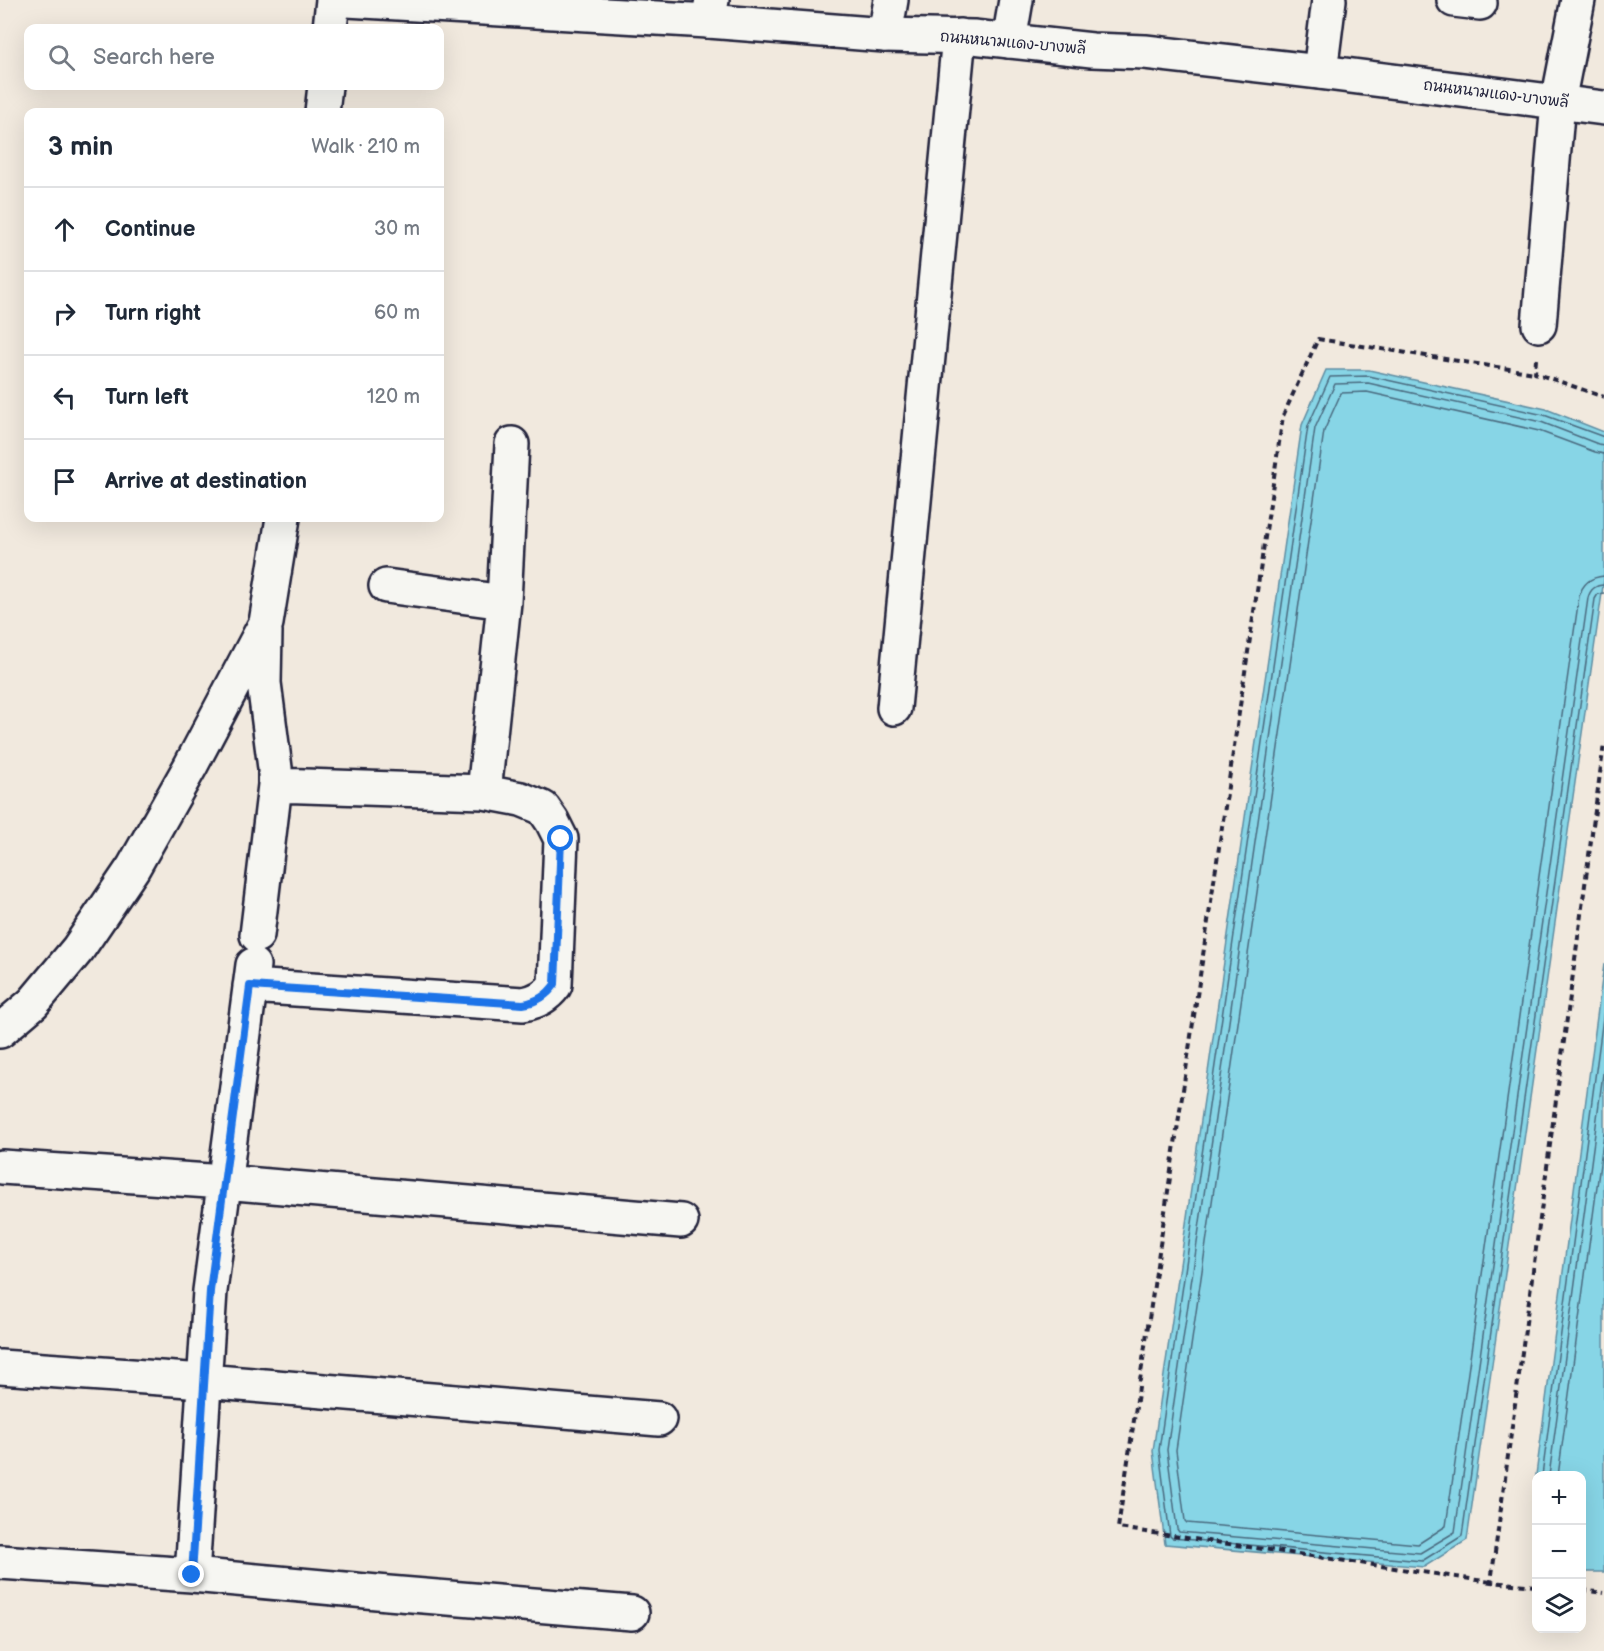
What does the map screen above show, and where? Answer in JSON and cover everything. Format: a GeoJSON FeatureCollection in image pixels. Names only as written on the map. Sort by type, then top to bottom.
{"type":"FeatureCollection","features":[{"type":"Feature","properties":{"kind":"street"},"geometry":{"type":"LineString","coordinates":[[330,24],[333,0]]}},
{"type":"Feature","properties":{"kind":"street","name":"ถนนหนามแดง-บางพลี"},"geometry":{"type":"LineString","coordinates":[[347,0],[710,11],[885,35],[959,36],[1092,50],[1145,52],[1604,108]]}},
{"type":"Feature","properties":{"kind":"street"},"geometry":{"type":"LineString","coordinates":[[885,35],[891,0]]}},
{"type":"Feature","properties":{"kind":"street"},"geometry":{"type":"LineString","coordinates":[[1009,40],[1016,0]]}},
{"type":"Feature","properties":{"kind":"street"},"geometry":{"type":"LineString","coordinates":[[1320,72],[1329,0]]}},
{"type":"Feature","properties":{"kind":"street"},"geometry":{"type":"LineString","coordinates":[[1539,325],[1558,102],[1578,0]]}},
{"type":"Feature","properties":{"kind":"street"},"geometry":{"type":"LineString","coordinates":[[894,708],[959,36]]}},
{"type":"Feature","properties":{"kind":"street"},"geometry":{"type":"LineString","coordinates":[[322,108],[325,90]]}},
{"type":"Feature","properties":{"kind":"street"},"geometry":{"type":"LineString","coordinates":[[484,792],[504,602],[512,444]]}},
{"type":"Feature","properties":{"kind":"street"},"geometry":{"type":"LineString","coordinates":[[192,1575],[210,1291],[254,962],[275,777],[264,683],[266,623],[283,522]]}},
{"type":"Feature","properties":{"kind":"street"},"geometry":{"type":"LineString","coordinates":[[386,586],[504,602]]}},
{"type":"Feature","properties":{"kind":"street"},"geometry":{"type":"LineString","coordinates":[[0,1031],[33,1003],[78,949],[133,868],[190,767],[266,623]]}},
{"type":"Feature","properties":{"kind":"street"},"geometry":{"type":"LineString","coordinates":[[254,962],[523,1004],[534,1003],[550,992],[555,984],[561,839],[543,808],[521,799],[484,792],[275,777]]}},
{"type":"Feature","properties":{"kind":"street"},"geometry":{"type":"LineString","coordinates":[[2,1167],[224,1182],[681,1221]]}},
{"type":"Feature","properties":{"kind":"street"},"geometry":{"type":"LineString","coordinates":[[0,1367],[204,1381],[659,1419]]}},
{"type":"Feature","properties":{"kind":"street"},"geometry":{"type":"LineString","coordinates":[[0,1562],[192,1575],[632,1613]]}},
{"type":"Feature","properties":{"kind":"path"},"geometry":{"type":"LineString","coordinates":[[1535,373],[1539,325]]}},
{"type":"Feature","properties":{"kind":"path"},"geometry":{"type":"LineString","coordinates":[[1532,1586],[1118,1528],[1283,416],[1318,339],[1535,373],[1604,397]]}},
{"type":"Feature","properties":{"kind":"path"},"geometry":{"type":"LineString","coordinates":[[1491,1581],[1604,744]]}},
{"type":"Feature","properties":{"kind":"path"},"geometry":{"type":"LineString","coordinates":[[1586,1591],[1604,1593]]}},
{"type":"Feature","properties":{"kind":"water"},"geometry":{"type":"Polygon","coordinates":[[[1326,370],[1369,370],[1546,409],[1604,432],[1604,579],[1467,1540],[1424,1567],[1165,1544],[1153,1451],[1302,425],[1326,370]]]}},
{"type":"Feature","properties":{"kind":"water"},"geometry":{"type":"Polygon","coordinates":[[[1604,964],[1604,1572],[1586,1572],[1586,1471],[1537,1471],[1604,964]]]}},
{"type":"Feature","properties":{"kind":"route"},"geometry":{"type":"LineString","coordinates":[[192,1575],[210,1291],[250,986],[534,1003],[550,992],[555,984],[561,839]]}}]}
